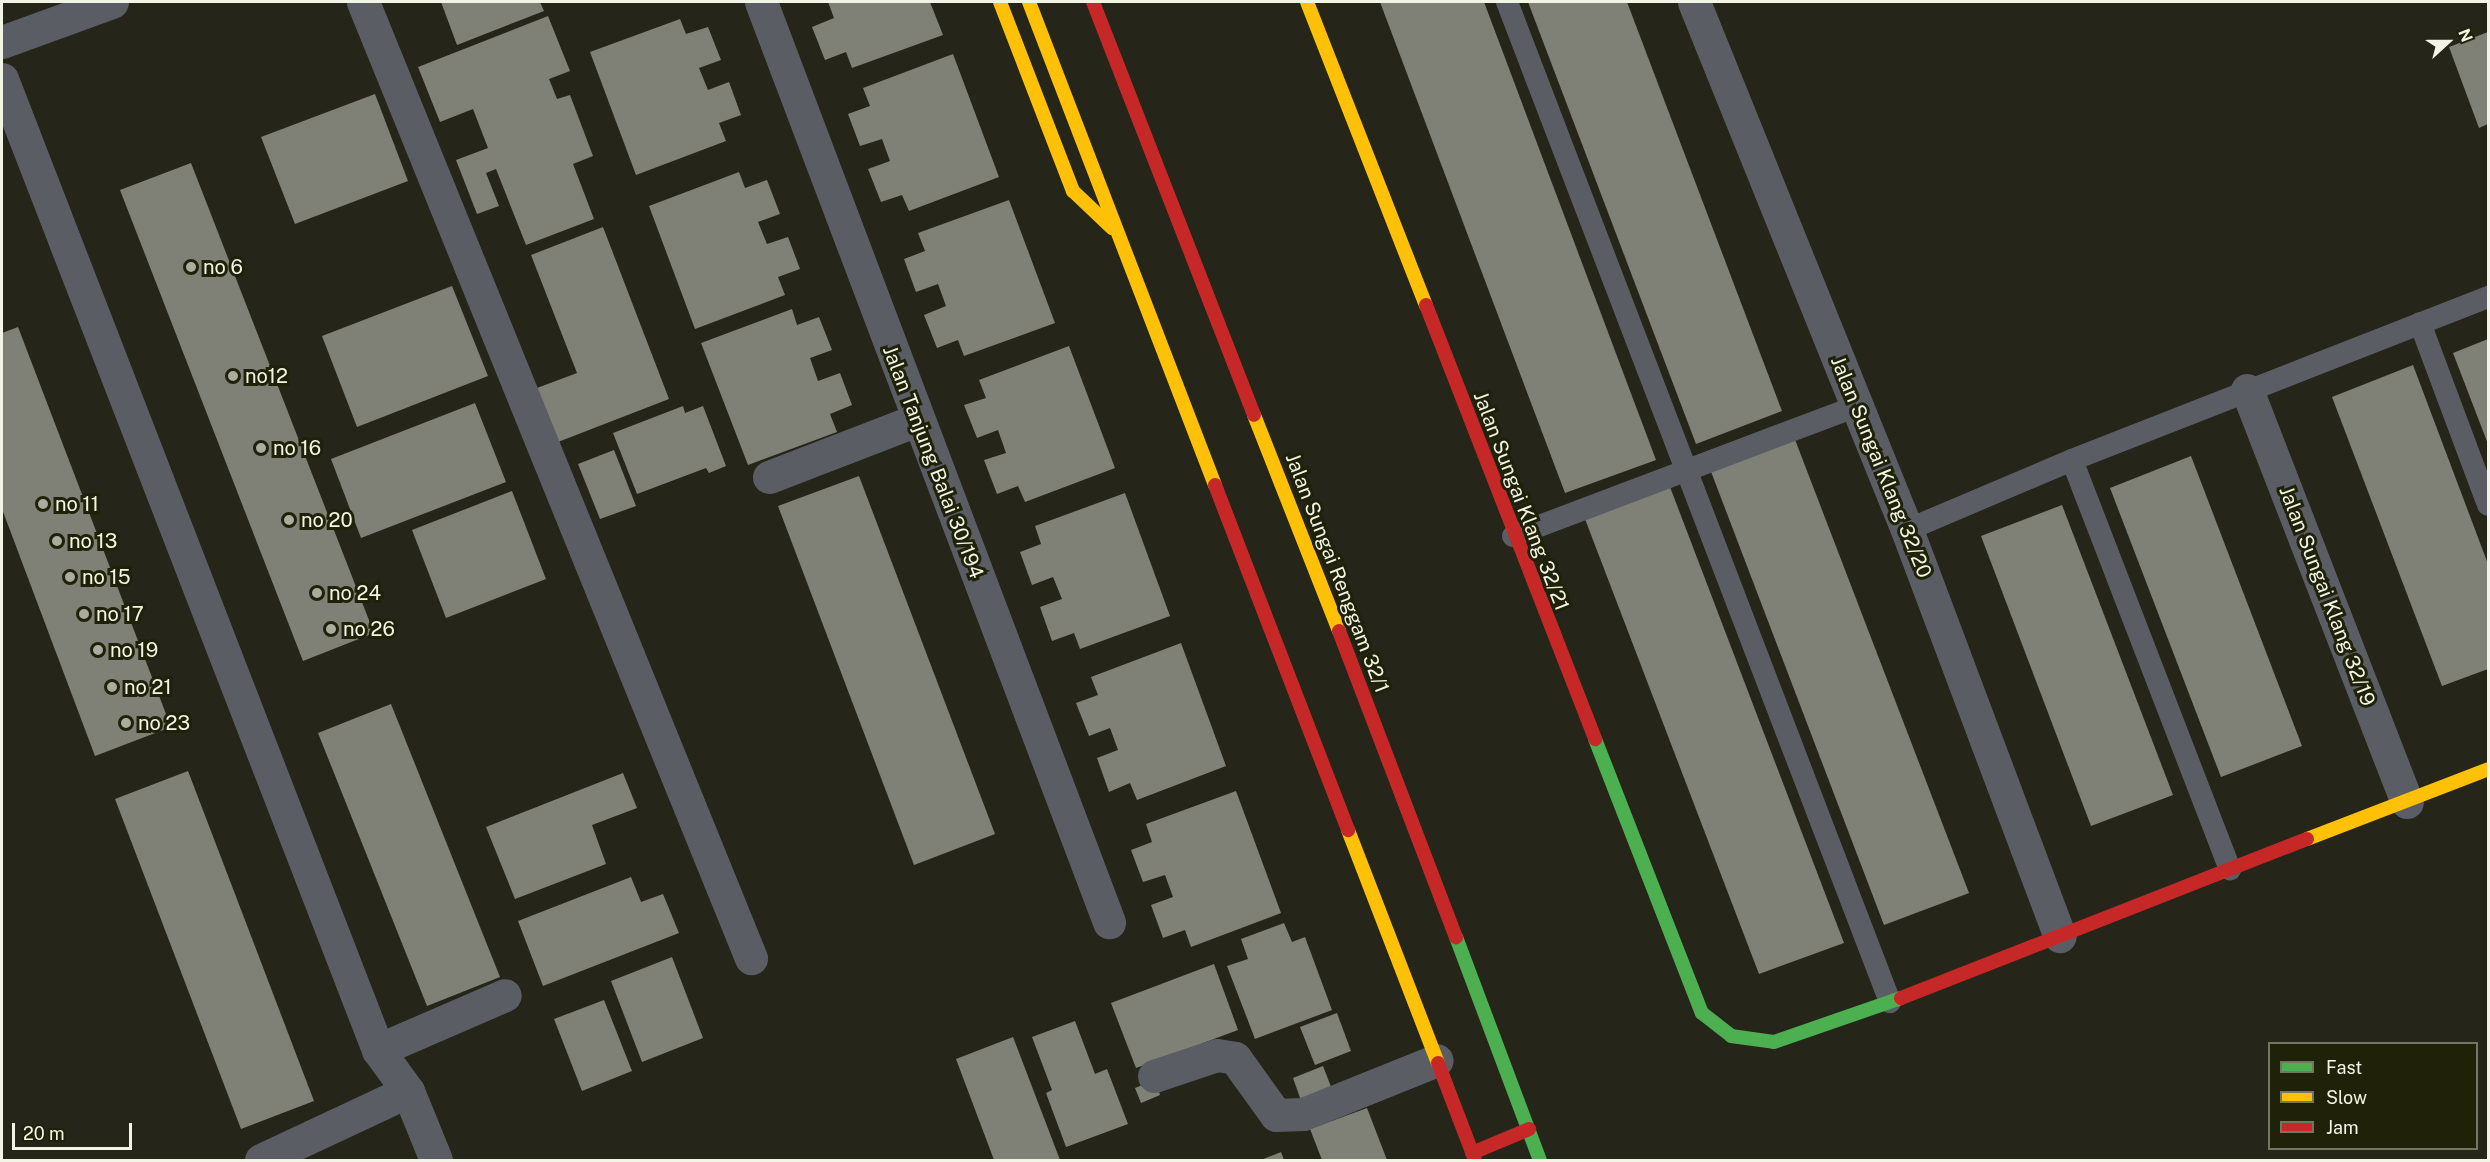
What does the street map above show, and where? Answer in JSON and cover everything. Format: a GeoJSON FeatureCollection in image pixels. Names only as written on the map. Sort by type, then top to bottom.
{"type":"FeatureCollection","features":[{"type":"Feature","properties":{"kind":"main road"},"geometry":{"type":"LineString","coordinates":[[1000,2],[1073,191],[1118,234]]}},
{"type":"Feature","properties":{"kind":"main road"},"geometry":{"type":"LineString","coordinates":[[1029,2],[1474,1157],[1529,1129]]}},
{"type":"Feature","properties":{"kind":"main road","name":"Jalan Sungai Renggam 32/1"},"geometry":{"type":"LineString","coordinates":[[1093,2],[1540,1161]]}},
{"type":"Feature","properties":{"kind":"main road","name":"Jalan Sungai Klang 32/21"},"geometry":{"type":"LineString","coordinates":[[1307,2],[1513,536],[1701,1013],[1731,1035],[1774,1042],[1890,1002]]}},
{"type":"Feature","properties":{"kind":"main road"},"geometry":{"type":"LineString","coordinates":[[1890,1002],[2488,769]]}},
{"type":"Feature","properties":{"kind":"street"},"geometry":{"type":"LineString","coordinates":[[2,42],[112,2]]}},
{"type":"Feature","properties":{"kind":"street"},"geometry":{"type":"LineString","coordinates":[[363,2],[751,958]]}},
{"type":"Feature","properties":{"kind":"street","name":"Jalan Tanjung Balai 30/194"},"geometry":{"type":"LineString","coordinates":[[761,2],[917,420],[1109,922]]}},
{"type":"Feature","properties":{"kind":"street","name":"Jalan Sungai Klang 32/20"},"geometry":{"type":"LineString","coordinates":[[1694,2],[1907,530],[2060,936]]}},
{"type":"Feature","properties":{"kind":"street"},"geometry":{"type":"LineString","coordinates":[[2,79],[378,1050],[408,1091],[436,1161]]}},
{"type":"Feature","properties":{"kind":"street","name":"Jalan Sungai Klang 32/19"},"geometry":{"type":"LineString","coordinates":[[2247,390],[2408,802]]}},
{"type":"Feature","properties":{"kind":"street"},"geometry":{"type":"LineString","coordinates":[[769,477],[917,420]]}},
{"type":"Feature","properties":{"kind":"street"},"geometry":{"type":"LineString","coordinates":[[378,1050],[505,995]]}},
{"type":"Feature","properties":{"kind":"street"},"geometry":{"type":"LineString","coordinates":[[1154,1076],[1217,1055],[1234,1058],[1276,1115],[1304,1114],[1437,1060]]}},
{"type":"Feature","properties":{"kind":"street"},"geometry":{"type":"LineString","coordinates":[[261,1161],[408,1091]]}},
{"type":"Feature","properties":{"kind":"lane"},"geometry":{"type":"LineString","coordinates":[[1507,2],[1890,1002]]}},
{"type":"Feature","properties":{"kind":"lane"},"geometry":{"type":"LineString","coordinates":[[1907,530],[2072,460],[2488,297]]}},
{"type":"Feature","properties":{"kind":"lane"},"geometry":{"type":"LineString","coordinates":[[2420,323],[2488,505]]}},
{"type":"Feature","properties":{"kind":"lane"},"geometry":{"type":"LineString","coordinates":[[1513,536],[1857,406]]}},
{"type":"Feature","properties":{"kind":"lane"},"geometry":{"type":"LineString","coordinates":[[2072,460],[2230,870]]}},
{"type":"Feature","properties":{"kind":"building"},"geometry":{"type":"Polygon","coordinates":[[[441,2],[540,2],[544,11],[457,45],[441,2]]]}},
{"type":"Feature","properties":{"kind":"building"},"geometry":{"type":"Polygon","coordinates":[[[828,2],[930,2],[943,35],[852,68],[846,52],[825,60],[812,27],[834,18],[828,2]]]}},
{"type":"Feature","properties":{"kind":"building"},"geometry":{"type":"Polygon","coordinates":[[[1380,2],[1484,2],[1656,460],[1565,493],[1380,2]]]}},
{"type":"Feature","properties":{"kind":"building"},"geometry":{"type":"Polygon","coordinates":[[[1528,2],[1627,2],[1782,411],[1696,444],[1528,2]]]}},
{"type":"Feature","properties":{"kind":"building"},"geometry":{"type":"Polygon","coordinates":[[[548,16],[570,71],[549,79],[557,99],[570,95],[593,156],[573,164],[594,219],[526,245],[496,169],[486,173],[499,206],[477,214],[456,160],[488,148],[473,109],[440,122],[418,67],[548,16]]]}},
{"type":"Feature","properties":{"kind":"building"},"geometry":{"type":"Polygon","coordinates":[[[680,19],[686,34],[708,27],[721,60],[699,68],[708,90],[729,82],[741,115],[719,123],[726,141],[636,175],[590,52],[680,19]]]}},
{"type":"Feature","properties":{"kind":"building"},"geometry":{"type":"Polygon","coordinates":[[[2488,32],[2488,124],[2479,128],[2449,47],[2488,32]]]}},
{"type":"Feature","properties":{"kind":"building"},"geometry":{"type":"Polygon","coordinates":[[[953,54],[999,177],[909,211],[902,195],[881,202],[868,169],[890,161],[882,139],[860,146],[848,114],[870,106],[863,88],[953,54]]]}},
{"type":"Feature","properties":{"kind":"building"},"geometry":{"type":"Polygon","coordinates":[[[375,94],[408,181],[295,224],[261,137],[375,94]]]}},
{"type":"Feature","properties":{"kind":"building"},"geometry":{"type":"Polygon","coordinates":[[[191,163],[374,633],[303,661],[120,190],[191,163]]]}},
{"type":"Feature","properties":{"kind":"building"},"geometry":{"type":"Polygon","coordinates":[[[739,172],[745,188],[767,180],[780,214],[758,222],[767,244],[788,237],[800,269],[778,277],[785,295],[695,329],[649,206],[739,172]]]}},
{"type":"Feature","properties":{"kind":"building"},"geometry":{"type":"Polygon","coordinates":[[[1009,200],[1055,323],[964,356],[958,340],[937,348],[924,315],[946,306],[938,284],[916,292],[904,259],[925,251],[918,233],[1009,200]]]}},
{"type":"Feature","properties":{"kind":"building"},"geometry":{"type":"Polygon","coordinates":[[[603,227],[669,399],[558,442],[537,388],[577,373],[531,255],[603,227]]]}},
{"type":"Feature","properties":{"kind":"building"},"geometry":{"type":"Polygon","coordinates":[[[452,286],[488,376],[357,427],[322,336],[452,286]]]}},
{"type":"Feature","properties":{"kind":"building"},"geometry":{"type":"Polygon","coordinates":[[[792,309],[797,325],[819,317],[832,350],[810,358],[818,381],[840,373],[852,405],[830,414],[837,432],[748,465],[701,343],[792,309]]]}},
{"type":"Feature","properties":{"kind":"building"},"geometry":{"type":"Polygon","coordinates":[[[18,327],[171,727],[95,756],[2,509],[2,333],[18,327]]]}},
{"type":"Feature","properties":{"kind":"building"},"geometry":{"type":"Polygon","coordinates":[[[2488,339],[2488,444],[2453,353],[2488,339]]]}},
{"type":"Feature","properties":{"kind":"building"},"geometry":{"type":"Polygon","coordinates":[[[1069,346],[1115,468],[1025,502],[1018,486],[997,494],[984,460],[1006,453],[998,430],[977,438],[964,405],[986,398],[979,380],[1069,346]]]}},
{"type":"Feature","properties":{"kind":"building"},"geometry":{"type":"Polygon","coordinates":[[[2413,365],[2488,564],[2488,669],[2442,686],[2332,397],[2413,365]]]}},
{"type":"Feature","properties":{"kind":"building"},"geometry":{"type":"Polygon","coordinates":[[[475,403],[506,482],[361,538],[331,459],[475,403]]]}},
{"type":"Feature","properties":{"kind":"building"},"geometry":{"type":"Polygon","coordinates":[[[683,406],[685,413],[703,406],[726,466],[709,473],[706,468],[637,494],[613,433],[683,406]]]}},
{"type":"Feature","properties":{"kind":"building"},"geometry":{"type":"Polygon","coordinates":[[[1794,437],[1969,893],[1884,925],[1710,469],[1794,437]]]}},
{"type":"Feature","properties":{"kind":"building"},"geometry":{"type":"Polygon","coordinates":[[[614,450],[636,506],[600,519],[578,464],[614,450]]]}},
{"type":"Feature","properties":{"kind":"building"},"geometry":{"type":"Polygon","coordinates":[[[2191,456],[2302,746],[2221,777],[2110,488],[2191,456]]]}},
{"type":"Feature","properties":{"kind":"building"},"geometry":{"type":"Polygon","coordinates":[[[859,476],[995,834],[914,865],[778,506],[859,476]]]}},
{"type":"Feature","properties":{"kind":"building"},"geometry":{"type":"Polygon","coordinates":[[[1670,487],[1844,943],[1759,974],[1585,519],[1670,487]]]}},
{"type":"Feature","properties":{"kind":"building"},"geometry":{"type":"Polygon","coordinates":[[[512,491],[546,579],[446,618],[412,530],[512,491]]]}},
{"type":"Feature","properties":{"kind":"building"},"geometry":{"type":"Polygon","coordinates":[[[1125,493],[1170,616],[1080,649],[1074,633],[1052,641],[1040,607],[1062,599],[1053,577],[1032,585],[1020,552],[1041,544],[1035,526],[1125,493]]]}},
{"type":"Feature","properties":{"kind":"building"},"geometry":{"type":"Polygon","coordinates":[[[2062,505],[2173,795],[2091,826],[1981,536],[2062,505]]]}},
{"type":"Feature","properties":{"kind":"building"},"geometry":{"type":"Polygon","coordinates":[[[1181,643],[1226,766],[1137,800],[1130,783],[1109,792],[1097,758],[1118,750],[1110,728],[1089,736],[1076,703],[1098,695],[1091,677],[1181,643]]]}},
{"type":"Feature","properties":{"kind":"building"},"geometry":{"type":"Polygon","coordinates":[[[391,704],[500,977],[427,1006],[318,733],[391,704]]]}},
{"type":"Feature","properties":{"kind":"building"},"geometry":{"type":"Polygon","coordinates":[[[188,771],[314,1101],[241,1129],[115,799],[188,771]]]}},
{"type":"Feature","properties":{"kind":"building"},"geometry":{"type":"Polygon","coordinates":[[[623,773],[637,808],[592,825],[606,864],[515,899],[486,827],[623,773]]]}},
{"type":"Feature","properties":{"kind":"building"},"geometry":{"type":"Polygon","coordinates":[[[1236,791],[1281,913],[1191,947],[1185,930],[1163,938],[1151,905],[1173,897],[1165,875],[1143,882],[1131,850],[1152,842],[1146,824],[1236,791]]]}},
{"type":"Feature","properties":{"kind":"building"},"geometry":{"type":"Polygon","coordinates":[[[631,877],[641,902],[663,894],[679,933],[543,986],[518,921],[631,877]]]}},
{"type":"Feature","properties":{"kind":"building"},"geometry":{"type":"Polygon","coordinates":[[[1284,923],[1292,942],[1305,937],[1332,1010],[1255,1039],[1227,966],[1248,959],[1241,939],[1284,923]]]}},
{"type":"Feature","properties":{"kind":"building"},"geometry":{"type":"Polygon","coordinates":[[[672,957],[703,1038],[642,1062],[611,981],[672,957]]]}},
{"type":"Feature","properties":{"kind":"building"},"geometry":{"type":"Polygon","coordinates":[[[1214,964],[1238,1030],[1136,1068],[1111,1003],[1214,964]]]}},
{"type":"Feature","properties":{"kind":"building"},"geometry":{"type":"Polygon","coordinates":[[[604,1000],[632,1071],[582,1091],[554,1019],[604,1000]]]}},
{"type":"Feature","properties":{"kind":"building"},"geometry":{"type":"Polygon","coordinates":[[[1337,1013],[1351,1051],[1315,1065],[1300,1027],[1337,1013]]]}},
{"type":"Feature","properties":{"kind":"building"},"geometry":{"type":"Polygon","coordinates":[[[1075,1021],[1095,1074],[1107,1069],[1128,1124],[1066,1147],[1046,1093],[1052,1090],[1032,1037],[1075,1021]]]}},
{"type":"Feature","properties":{"kind":"building"},"geometry":{"type":"Polygon","coordinates":[[[1013,1037],[1060,1160],[994,1160],[956,1059],[1013,1037]]]}},
{"type":"Feature","properties":{"kind":"building"},"geometry":{"type":"Polygon","coordinates":[[[1323,1066],[1335,1097],[1304,1109],[1293,1078],[1323,1066]]]}},
{"type":"Feature","properties":{"kind":"building"},"geometry":{"type":"Polygon","coordinates":[[[1155,1080],[1160,1095],[1141,1103],[1135,1088],[1155,1080]]]}},
{"type":"Feature","properties":{"kind":"building"},"geometry":{"type":"Polygon","coordinates":[[[1367,1108],[1387,1160],[1322,1160],[1310,1129],[1367,1108]]]}},
{"type":"Feature","properties":{"kind":"building"},"geometry":{"type":"Polygon","coordinates":[[[1281,1152],[1284,1160],[1261,1160],[1281,1152]]]}},
{"type":"Feature","properties":{"kind":"traffic: fast"},"geometry":{"type":"LineString","coordinates":[[1595,739],[1702,1013],[1731,1036],[1774,1042],[1901,998]]}},
{"type":"Feature","properties":{"kind":"traffic: fast"},"geometry":{"type":"LineString","coordinates":[[1456,937],[1540,1160]]}},
{"type":"Feature","properties":{"kind":"traffic: slow"},"geometry":{"type":"LineString","coordinates":[[1000,2],[1073,191],[1112,228]]}},
{"type":"Feature","properties":{"kind":"traffic: slow"},"geometry":{"type":"LineString","coordinates":[[1029,2],[1215,485]]}},
{"type":"Feature","properties":{"kind":"traffic: slow"},"geometry":{"type":"LineString","coordinates":[[1307,2],[1426,305]]}},
{"type":"Feature","properties":{"kind":"traffic: slow"},"geometry":{"type":"LineString","coordinates":[[1254,415],[1339,631]]}},
{"type":"Feature","properties":{"kind":"traffic: slow"},"geometry":{"type":"LineString","coordinates":[[2307,839],[2488,769]]}},
{"type":"Feature","properties":{"kind":"traffic: slow"},"geometry":{"type":"LineString","coordinates":[[1348,830],[1438,1063]]}},
{"type":"Feature","properties":{"kind":"traffic: jam"},"geometry":{"type":"LineString","coordinates":[[1093,2],[1254,415]]}},
{"type":"Feature","properties":{"kind":"traffic: jam"},"geometry":{"type":"LineString","coordinates":[[1426,305],[1595,739]]}},
{"type":"Feature","properties":{"kind":"traffic: jam"},"geometry":{"type":"LineString","coordinates":[[1215,485],[1348,830]]}},
{"type":"Feature","properties":{"kind":"traffic: jam"},"geometry":{"type":"LineString","coordinates":[[1339,631],[1456,937]]}},
{"type":"Feature","properties":{"kind":"traffic: jam"},"geometry":{"type":"LineString","coordinates":[[1901,998],[2307,839]]}},
{"type":"Feature","properties":{"kind":"traffic: jam"},"geometry":{"type":"LineString","coordinates":[[1438,1063],[1475,1160]]}},
{"type":"Feature","properties":{"kind":"traffic: jam"},"geometry":{"type":"LineString","coordinates":[[1472,1153],[1529,1129]]}},
{"type":"Feature","properties":{"kind":"place","name":"no 6"},"geometry":{"type":"Point","coordinates":[191,267]}},
{"type":"Feature","properties":{"kind":"place","name":"no12"},"geometry":{"type":"Point","coordinates":[233,376]}},
{"type":"Feature","properties":{"kind":"place","name":"no 16"},"geometry":{"type":"Point","coordinates":[261,448]}},
{"type":"Feature","properties":{"kind":"place","name":"no 11"},"geometry":{"type":"Point","coordinates":[43,504]}},
{"type":"Feature","properties":{"kind":"place","name":"no 20"},"geometry":{"type":"Point","coordinates":[289,520]}},
{"type":"Feature","properties":{"kind":"place","name":"no 13"},"geometry":{"type":"Point","coordinates":[57,541]}},
{"type":"Feature","properties":{"kind":"place","name":"no 15"},"geometry":{"type":"Point","coordinates":[70,577]}},
{"type":"Feature","properties":{"kind":"place","name":"no 24"},"geometry":{"type":"Point","coordinates":[317,593]}},
{"type":"Feature","properties":{"kind":"place","name":"no 17"},"geometry":{"type":"Point","coordinates":[84,614]}},
{"type":"Feature","properties":{"kind":"place","name":"no 26"},"geometry":{"type":"Point","coordinates":[331,629]}},
{"type":"Feature","properties":{"kind":"place","name":"no 19"},"geometry":{"type":"Point","coordinates":[98,650]}},
{"type":"Feature","properties":{"kind":"place","name":"no 21"},"geometry":{"type":"Point","coordinates":[112,687]}},
{"type":"Feature","properties":{"kind":"place","name":"no 23"},"geometry":{"type":"Point","coordinates":[126,723]}}]}
